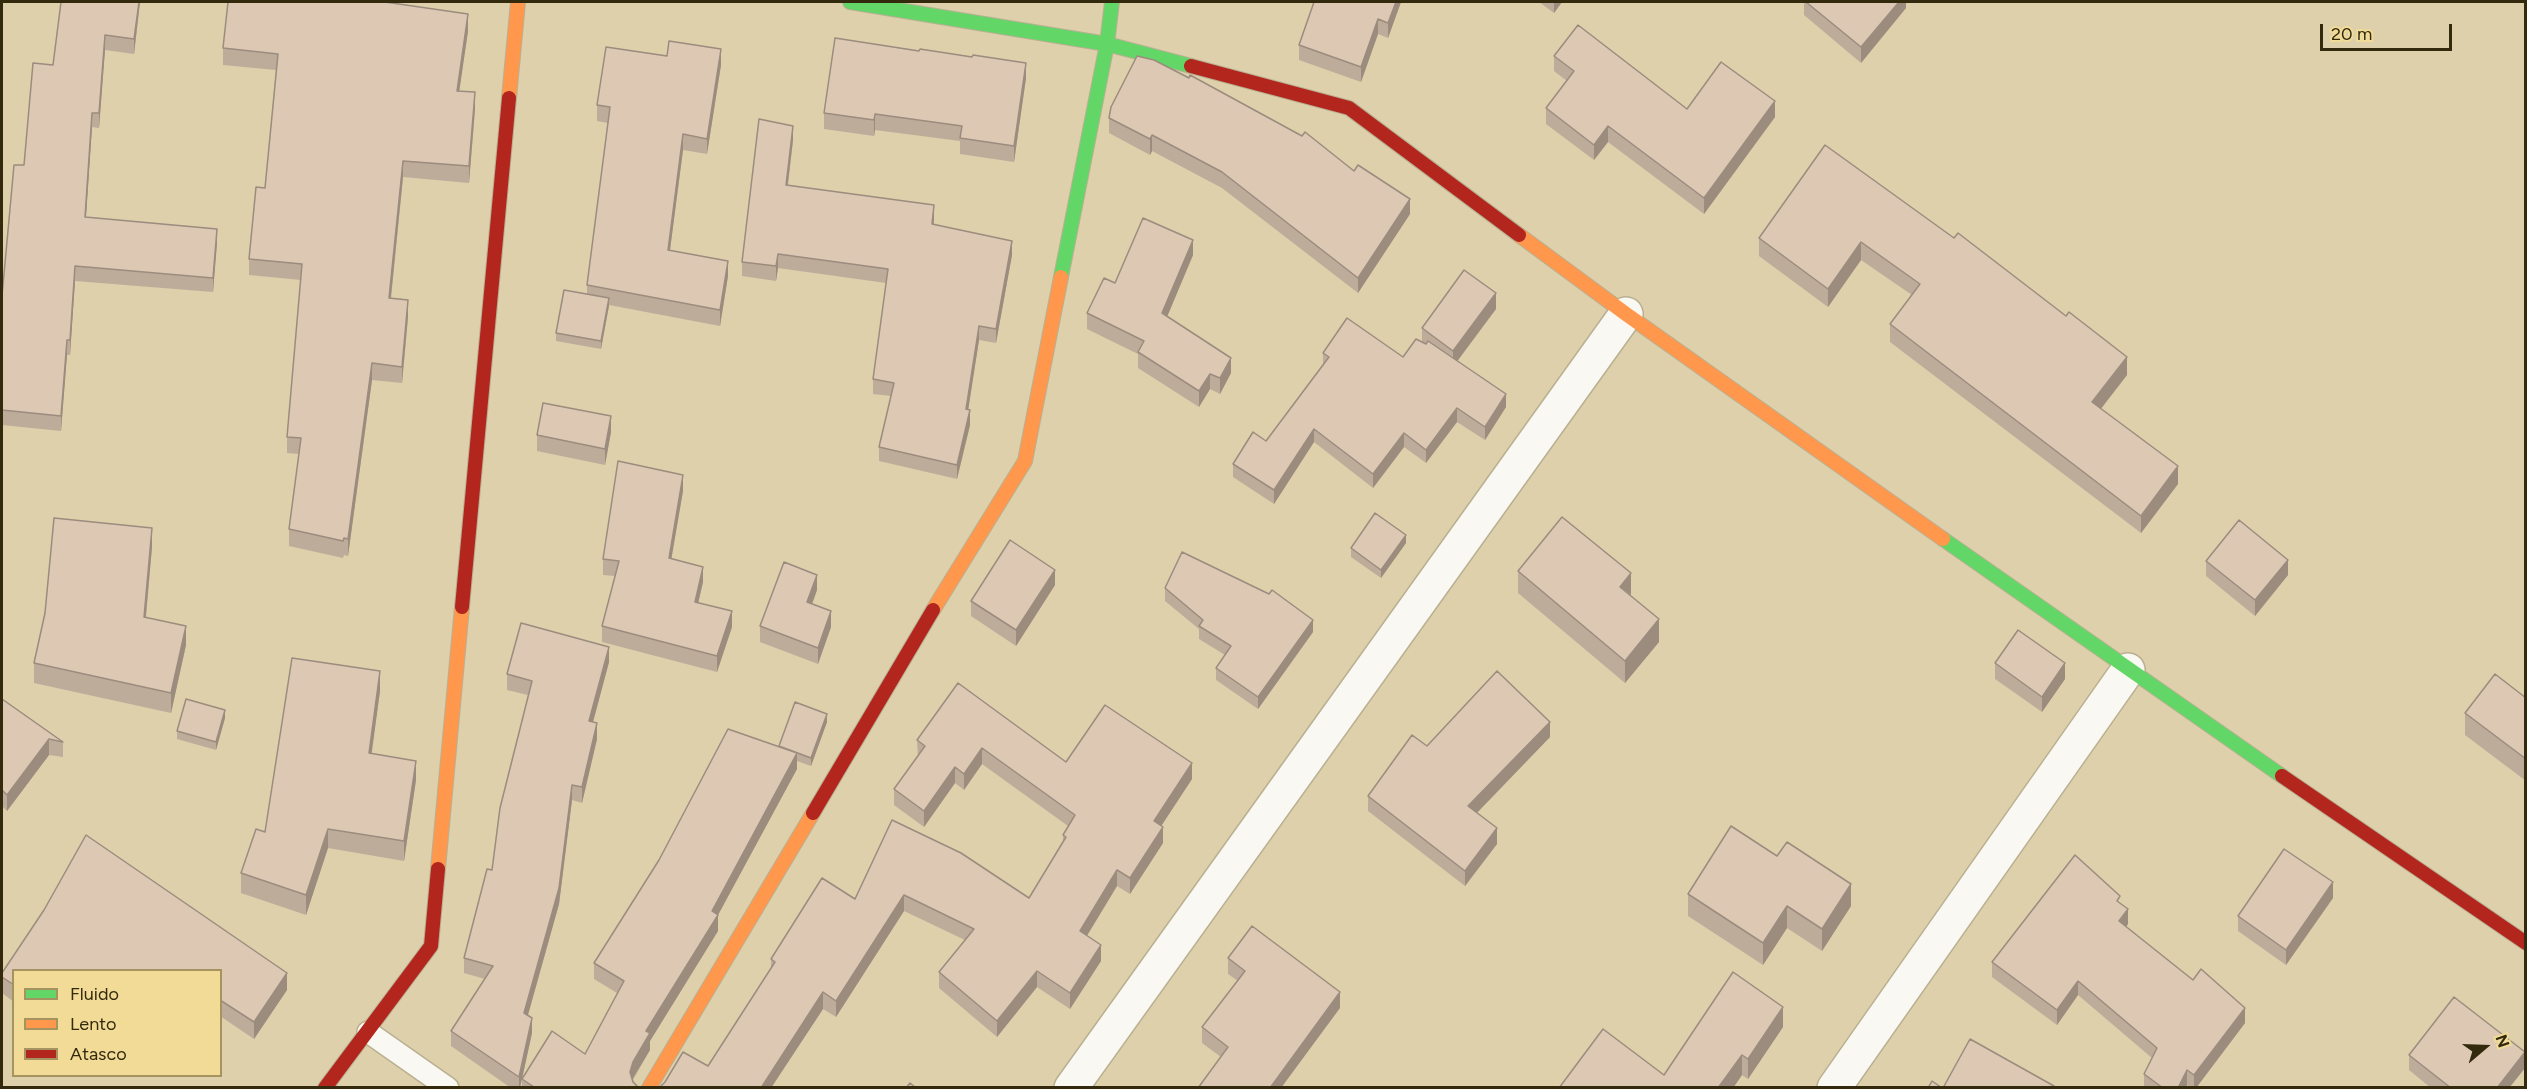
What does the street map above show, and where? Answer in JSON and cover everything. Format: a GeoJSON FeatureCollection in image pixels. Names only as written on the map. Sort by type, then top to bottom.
{"type":"FeatureCollection","features":[{"type":"Feature","properties":{"kind":"street"},"geometry":{"type":"LineString","coordinates":[[326,1088],[431,946],[519,2]]}},
{"type":"Feature","properties":{"kind":"street"},"geometry":{"type":"LineString","coordinates":[[850,2],[1107,44],[1348,108],[1626,314],[2128,669],[2526,943]]}},
{"type":"Feature","properties":{"kind":"street"},"geometry":{"type":"LineString","coordinates":[[649,1088],[929,617],[1025,461],[1107,44],[1112,2]]}},
{"type":"Feature","properties":{"kind":"street"},"geometry":{"type":"LineString","coordinates":[[1071,1088],[1626,314]]}},
{"type":"Feature","properties":{"kind":"street"},"geometry":{"type":"LineString","coordinates":[[1834,1088],[2128,669]]}},
{"type":"Feature","properties":{"kind":"lane"},"geometry":{"type":"LineString","coordinates":[[368,1032],[448,1088]]}},
{"type":"Feature","properties":{"kind":"building"},"geometry":{"type":"Polygon","coordinates":[[[61,2],[139,2],[134,39],[105,35],[99,113],[92,113],[85,217],[217,229],[213,278],[75,266],[70,340],[67,340],[61,416],[2,410],[2,296],[14,165],[24,165],[33,63],[53,65],[61,2]]]}},
{"type":"Feature","properties":{"kind":"building"},"geometry":{"type":"Polygon","coordinates":[[[228,2],[385,2],[468,14],[457,91],[475,92],[469,166],[403,161],[389,298],[408,300],[402,367],[372,363],[348,539],[344,538],[343,541],[289,529],[301,438],[287,437],[302,264],[249,259],[256,187],[265,188],[278,54],[223,48],[228,2]]]}},
{"type":"Feature","properties":{"kind":"building"},"geometry":{"type":"Polygon","coordinates":[[[1314,2],[1396,2],[1388,23],[1378,19],[1361,67],[1299,45],[1314,2]]]}},
{"type":"Feature","properties":{"kind":"building"},"geometry":{"type":"Polygon","coordinates":[[[1806,2],[1899,2],[1861,47],[1806,2]]]}},
{"type":"Feature","properties":{"kind":"building"},"geometry":{"type":"Polygon","coordinates":[[[1578,25],[1687,109],[1721,62],[1775,101],[1704,198],[1608,126],[1594,145],[1546,108],[1574,71],[1554,56],[1578,25]]]}},
{"type":"Feature","properties":{"kind":"building"},"geometry":{"type":"Polygon","coordinates":[[[835,38],[919,51],[920,49],[1026,63],[1014,146],[960,138],[962,126],[875,114],[874,120],[824,113],[835,38]]]}},
{"type":"Feature","properties":{"kind":"building"},"geometry":{"type":"Polygon","coordinates":[[[669,41],[721,49],[707,139],[683,134],[668,250],[728,261],[720,310],[587,285],[610,107],[597,105],[606,47],[667,56],[669,41]]]}},
{"type":"Feature","properties":{"kind":"building"},"geometry":{"type":"Polygon","coordinates":[[[1137,56],[1154,60],[1189,78],[1190,75],[1302,136],[1305,132],[1354,171],[1358,165],[1410,199],[1358,278],[1222,172],[1152,135],[1150,139],[1109,118],[1111,107],[1137,56]]]}},
{"type":"Feature","properties":{"kind":"building"},"geometry":{"type":"Polygon","coordinates":[[[759,119],[793,126],[786,185],[934,205],[932,224],[1012,241],[996,329],[979,326],[966,409],[970,410],[957,465],[879,447],[894,383],[873,379],[888,269],[778,254],[776,266],[742,262],[759,119]]]}},
{"type":"Feature","properties":{"kind":"building"},"geometry":{"type":"Polygon","coordinates":[[[1825,145],[1954,238],[1958,233],[2066,316],[2069,312],[2127,357],[2092,402],[2178,466],[2141,516],[1890,324],[1920,284],[1861,242],[1828,289],[1759,238],[1825,145]]]}},
{"type":"Feature","properties":{"kind":"building"},"geometry":{"type":"Polygon","coordinates":[[[1143,218],[1193,240],[1162,313],[1231,358],[1220,378],[1210,374],[1199,391],[1138,352],[1144,341],[1087,313],[1104,278],[1115,283],[1143,218]]]}},
{"type":"Feature","properties":{"kind":"building"},"geometry":{"type":"Polygon","coordinates":[[[1464,270],[1496,293],[1453,351],[1422,328],[1464,270]]]}},
{"type":"Feature","properties":{"kind":"building"},"geometry":{"type":"Polygon","coordinates":[[[564,290],[609,298],[601,341],[556,333],[564,290]]]}},
{"type":"Feature","properties":{"kind":"building"},"geometry":{"type":"Polygon","coordinates":[[[1347,318],[1403,357],[1416,339],[1426,344],[1428,341],[1506,394],[1485,427],[1457,408],[1426,450],[1404,433],[1373,474],[1314,429],[1274,490],[1233,464],[1253,432],[1266,441],[1329,357],[1323,353],[1347,318]]]}},
{"type":"Feature","properties":{"kind":"building"},"geometry":{"type":"Polygon","coordinates":[[[543,403],[611,416],[605,449],[537,435],[543,403]]]}},
{"type":"Feature","properties":{"kind":"building"},"geometry":{"type":"Polygon","coordinates":[[[618,461],[683,475],[669,558],[703,567],[695,602],[732,611],[717,656],[602,626],[619,561],[603,559],[618,461]]]}},
{"type":"Feature","properties":{"kind":"building"},"geometry":{"type":"Polygon","coordinates":[[[1375,513],[1406,535],[1381,570],[1351,548],[1375,513]]]}},
{"type":"Feature","properties":{"kind":"building"},"geometry":{"type":"Polygon","coordinates":[[[1562,517],[1631,573],[1620,587],[1659,619],[1625,661],[1518,571],[1562,517]]]}},
{"type":"Feature","properties":{"kind":"building"},"geometry":{"type":"Polygon","coordinates":[[[54,518],[152,528],[144,617],[186,626],[171,693],[34,663],[45,613],[54,518]]]}},
{"type":"Feature","properties":{"kind":"building"},"geometry":{"type":"Polygon","coordinates":[[[2239,520],[2288,560],[2255,600],[2206,561],[2239,520]]]}},
{"type":"Feature","properties":{"kind":"building"},"geometry":{"type":"Polygon","coordinates":[[[1010,540],[1055,570],[1016,630],[971,601],[1010,540]]]}},
{"type":"Feature","properties":{"kind":"building"},"geometry":{"type":"Polygon","coordinates":[[[1182,552],[1269,594],[1272,590],[1313,620],[1258,697],[1216,668],[1231,646],[1199,626],[1203,620],[1165,588],[1182,552]]]}},
{"type":"Feature","properties":{"kind":"building"},"geometry":{"type":"Polygon","coordinates":[[[784,562],[817,575],[807,602],[831,611],[818,648],[760,626],[784,562]]]}},
{"type":"Feature","properties":{"kind":"building"},"geometry":{"type":"Polygon","coordinates":[[[521,623],[609,647],[589,721],[597,723],[582,787],[572,785],[559,888],[524,1013],[532,1018],[519,1077],[451,1031],[493,966],[464,958],[487,869],[492,870],[500,808],[532,681],[507,674],[521,623]]]}},
{"type":"Feature","properties":{"kind":"building"},"geometry":{"type":"Polygon","coordinates":[[[2018,630],[2065,663],[2042,697],[1995,663],[2018,630]]]}},
{"type":"Feature","properties":{"kind":"building"},"geometry":{"type":"Polygon","coordinates":[[[292,658],[380,671],[369,753],[416,761],[404,841],[328,829],[306,895],[241,873],[256,829],[265,832],[292,658]]]}},
{"type":"Feature","properties":{"kind":"building"},"geometry":{"type":"Polygon","coordinates":[[[1497,671],[1550,722],[1468,806],[1497,828],[1465,871],[1368,796],[1412,735],[1427,746],[1497,671]]]}},
{"type":"Feature","properties":{"kind":"building"},"geometry":{"type":"Polygon","coordinates":[[[2495,674],[2526,698],[2526,759],[2465,713],[2495,674]]]}},
{"type":"Feature","properties":{"kind":"building"},"geometry":{"type":"Polygon","coordinates":[[[958,683],[1066,762],[1105,705],[1192,763],[1154,821],[1163,827],[1130,878],[1117,870],[1080,931],[1101,945],[1070,993],[1037,971],[997,1021],[939,972],[974,929],[904,895],[836,1001],[823,992],[761,1088],[659,1088],[683,1052],[708,1066],[775,962],[771,959],[822,878],[855,899],[892,820],[961,853],[1029,898],[1066,837],[1063,835],[1075,815],[982,748],[964,774],[955,767],[924,811],[894,789],[925,746],[917,740],[958,683]]]}},
{"type":"Feature","properties":{"kind":"building"},"geometry":{"type":"Polygon","coordinates":[[[2,699],[63,742],[49,739],[7,795],[2,790],[2,699]]]}},
{"type":"Feature","properties":{"kind":"building"},"geometry":{"type":"Polygon","coordinates":[[[186,699],[225,710],[216,742],[177,731],[186,699]]]}},
{"type":"Feature","properties":{"kind":"building"},"geometry":{"type":"Polygon","coordinates":[[[795,702],[827,714],[811,758],[779,746],[795,702]]]}},
{"type":"Feature","properties":{"kind":"building"},"geometry":{"type":"Polygon","coordinates":[[[728,729],[797,753],[712,911],[718,915],[646,1031],[650,1033],[633,1062],[630,1072],[633,1082],[639,1088],[533,1088],[522,1079],[552,1031],[585,1054],[624,981],[594,963],[659,860],[728,729]]]}},
{"type":"Feature","properties":{"kind":"building"},"geometry":{"type":"Polygon","coordinates":[[[1731,826],[1777,856],[1787,842],[1851,884],[1822,929],[1787,906],[1763,943],[1688,894],[1731,826]]]}},
{"type":"Feature","properties":{"kind":"building"},"geometry":{"type":"Polygon","coordinates":[[[86,835],[287,973],[254,1022],[222,1001],[222,969],[12,969],[12,984],[2,977],[2,973],[44,910],[86,835]]]}},
{"type":"Feature","properties":{"kind":"building"},"geometry":{"type":"Polygon","coordinates":[[[2284,849],[2333,882],[2286,950],[2238,916],[2284,849]]]}},
{"type":"Feature","properties":{"kind":"building"},"geometry":{"type":"Polygon","coordinates":[[[2075,855],[2120,896],[2117,901],[2128,909],[2119,921],[2193,980],[2201,969],[2245,1008],[2194,1075],[2187,1070],[2178,1088],[2163,1088],[2144,1074],[2157,1048],[2078,981],[2057,1010],[1992,962],[2075,855]]]}},
{"type":"Feature","properties":{"kind":"building"},"geometry":{"type":"Polygon","coordinates":[[[1252,926],[1340,992],[1270,1088],[1198,1088],[1228,1047],[1202,1027],[1245,971],[1228,958],[1252,926]]]}},
{"type":"Feature","properties":{"kind":"building"},"geometry":{"type":"Polygon","coordinates":[[[1733,972],[1783,1007],[1748,1059],[1742,1055],[1718,1088],[1559,1088],[1603,1029],[1664,1075],[1733,972]]]}},
{"type":"Feature","properties":{"kind":"building"},"geometry":{"type":"Polygon","coordinates":[[[2454,997],[2525,1052],[2497,1088],[2451,1088],[2409,1055],[2454,997]]]}},
{"type":"Feature","properties":{"kind":"building"},"geometry":{"type":"Polygon","coordinates":[[[1970,1039],[2054,1086],[2053,1088],[1943,1088],[1970,1039]]]}},
{"type":"Feature","properties":{"kind":"building"},"geometry":{"type":"Polygon","coordinates":[[[1932,1081],[1942,1088],[1928,1088],[1932,1081]]]}},
{"type":"Feature","properties":{"kind":"building"},"geometry":{"type":"Polygon","coordinates":[[[910,1083],[916,1088],[906,1088],[910,1083]]]}},
{"type":"Feature","properties":{"kind":"traffic: fast"},"geometry":{"type":"LineString","coordinates":[[850,2],[1107,44],[1191,66]]}},
{"type":"Feature","properties":{"kind":"traffic: fast"},"geometry":{"type":"LineString","coordinates":[[1061,277],[1107,44],[1112,2]]}},
{"type":"Feature","properties":{"kind":"traffic: fast"},"geometry":{"type":"LineString","coordinates":[[1943,539],[2282,776]]}},
{"type":"Feature","properties":{"kind":"traffic: slow"},"geometry":{"type":"LineString","coordinates":[[509,98],[518,2]]}},
{"type":"Feature","properties":{"kind":"traffic: slow"},"geometry":{"type":"LineString","coordinates":[[1519,235],[1626,314],[1943,539]]}},
{"type":"Feature","properties":{"kind":"traffic: slow"},"geometry":{"type":"LineString","coordinates":[[933,610],[1025,461],[1061,277]]}},
{"type":"Feature","properties":{"kind":"traffic: slow"},"geometry":{"type":"LineString","coordinates":[[438,869],[462,607]]}},
{"type":"Feature","properties":{"kind":"traffic: slow"},"geometry":{"type":"LineString","coordinates":[[649,1088],[813,813]]}},
{"type":"Feature","properties":{"kind":"traffic: jam"},"geometry":{"type":"LineString","coordinates":[[1191,66],[1349,108],[1519,235]]}},
{"type":"Feature","properties":{"kind":"traffic: jam"},"geometry":{"type":"LineString","coordinates":[[462,607],[509,98]]}},
{"type":"Feature","properties":{"kind":"traffic: jam"},"geometry":{"type":"LineString","coordinates":[[813,813],[933,610]]}},
{"type":"Feature","properties":{"kind":"traffic: jam"},"geometry":{"type":"LineString","coordinates":[[2282,776],[2526,943]]}},
{"type":"Feature","properties":{"kind":"traffic: jam"},"geometry":{"type":"LineString","coordinates":[[325,1088],[431,946],[438,869]]}}]}
